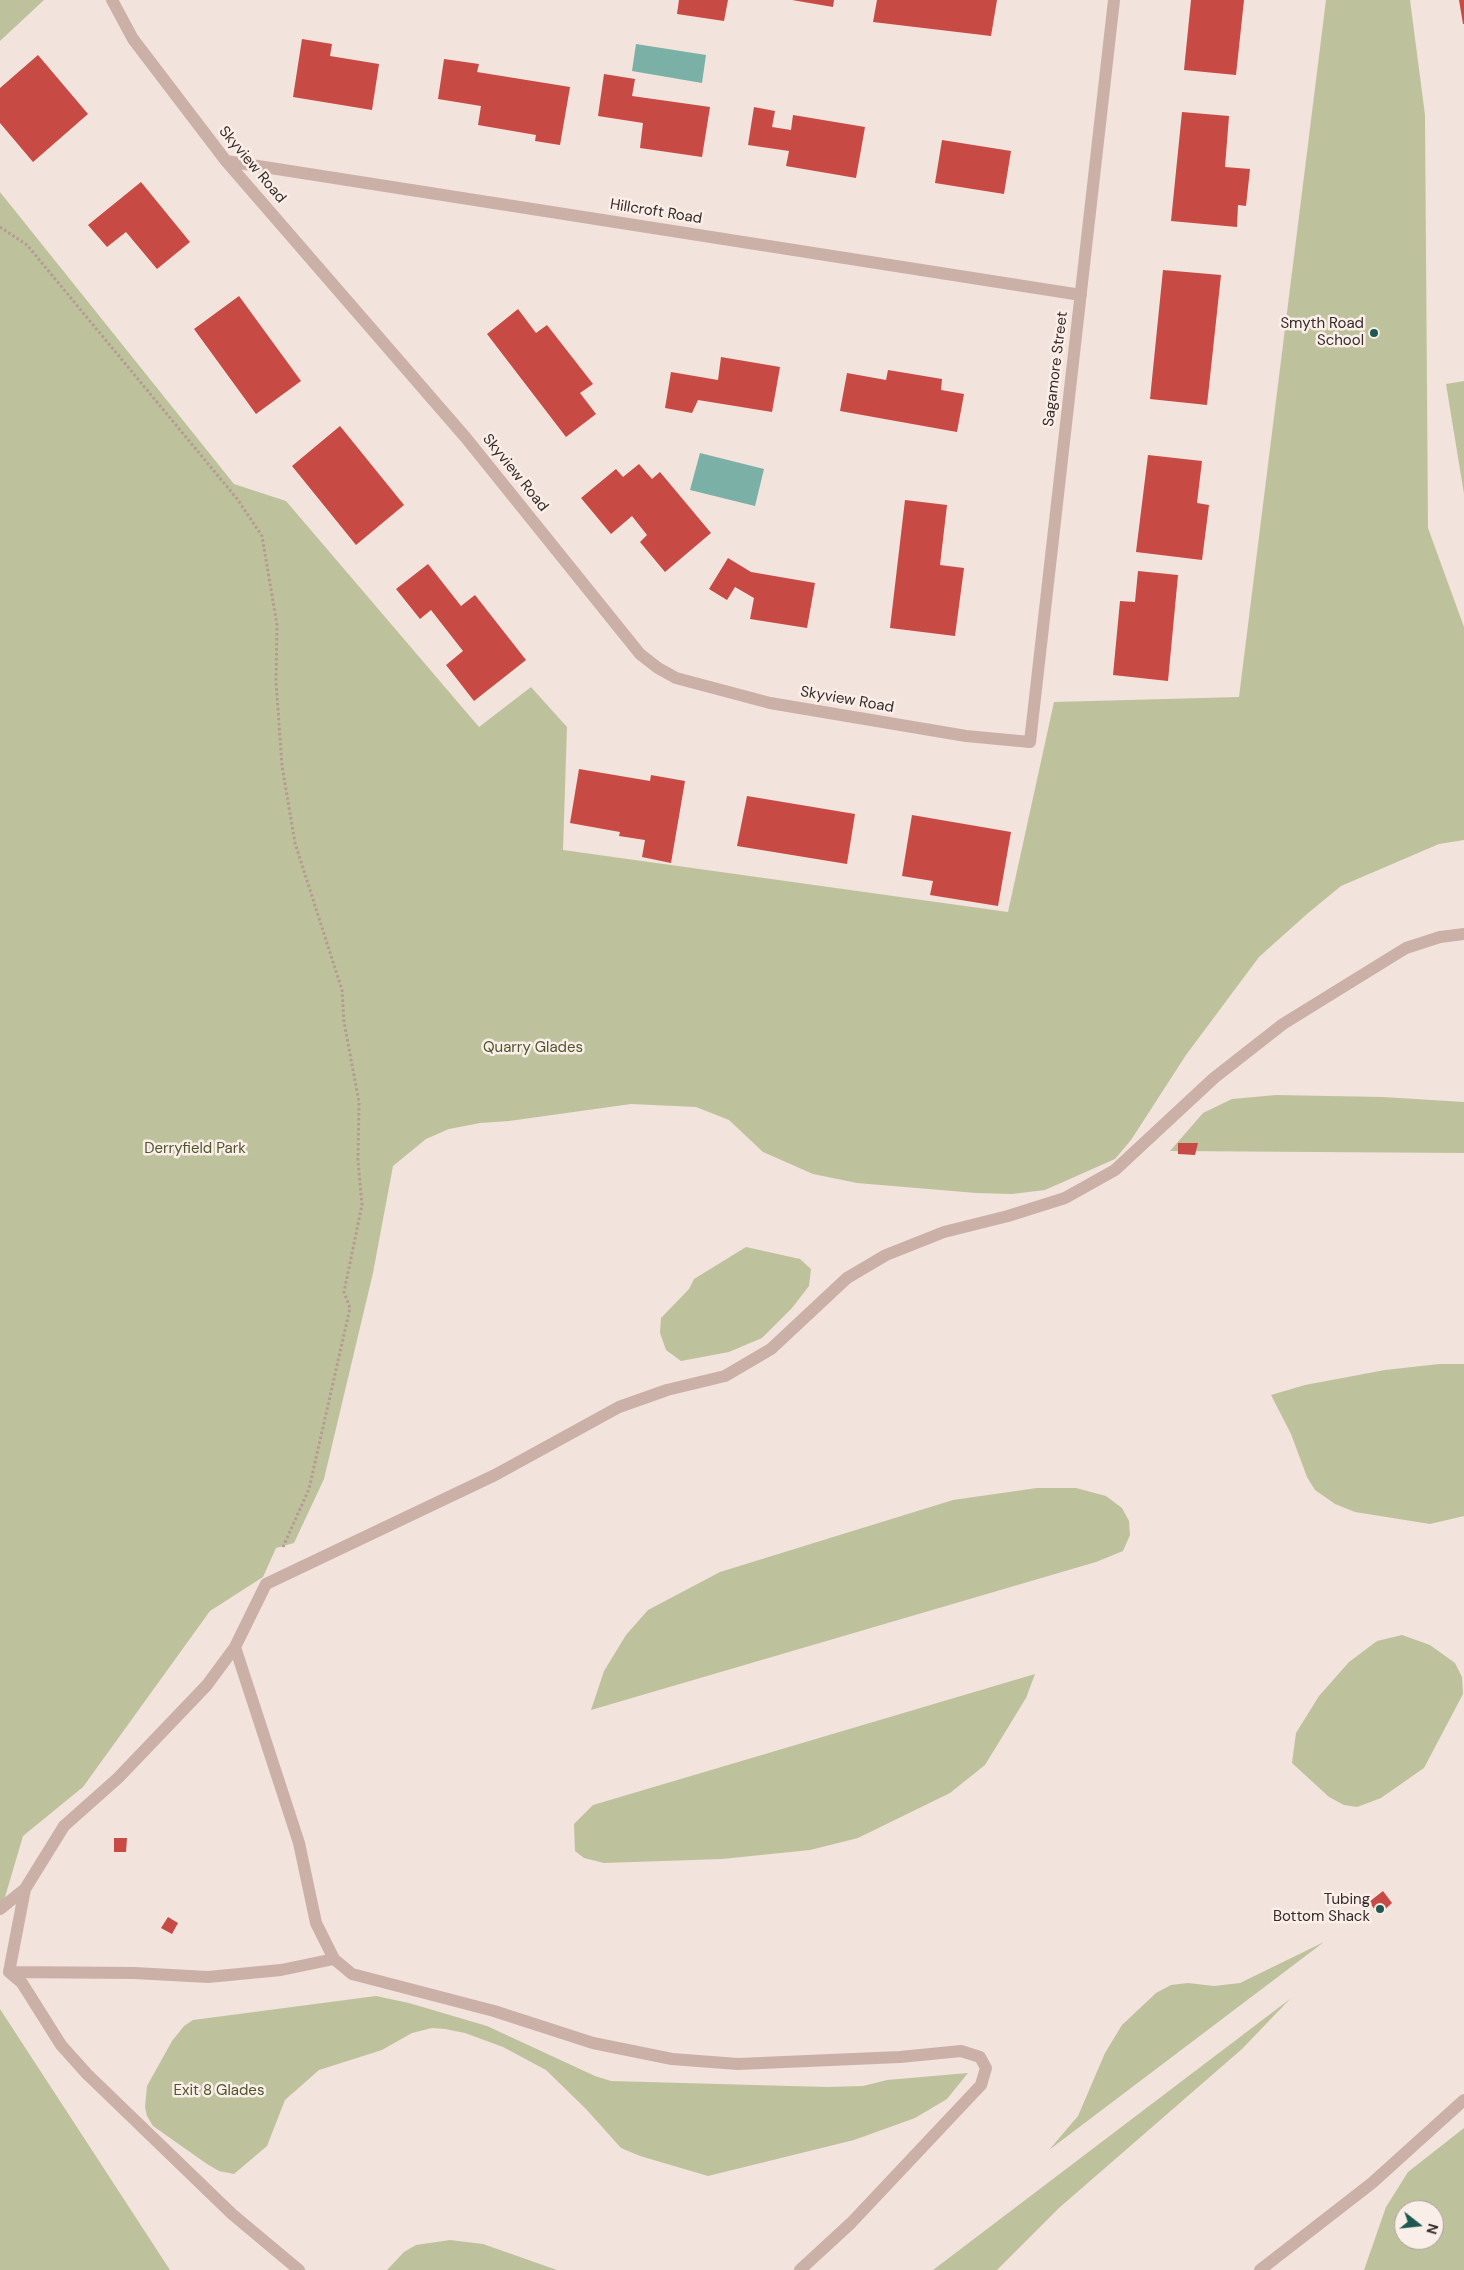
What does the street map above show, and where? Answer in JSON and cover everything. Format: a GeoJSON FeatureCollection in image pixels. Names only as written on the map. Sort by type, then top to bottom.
{"type":"FeatureCollection","features":[{"type":"Feature","properties":{"kind":"street","name":"Skyview Road"},"geometry":{"type":"LineString","coordinates":[[112,0],[133,39],[226,161],[466,438],[640,654],[658,668],[676,678],[770,703],[966,736],[1030,742]]}},
{"type":"Feature","properties":{"kind":"street","name":"Sagamore Street"},"geometry":{"type":"LineString","coordinates":[[1030,742],[1114,0]]}},
{"type":"Feature","properties":{"kind":"street","name":"Hillcroft Road"},"geometry":{"type":"LineString","coordinates":[[226,161],[1081,295]]}},
{"type":"Feature","properties":{"kind":"street"},"geometry":{"type":"LineString","coordinates":[[0,1909],[25,1889],[64,1826],[118,1778],[207,1685],[235,1647],[266,1584],[495,1475],[619,1407],[667,1390],[725,1376],[771,1349],[847,1278],[886,1254],[944,1232],[1008,1216],[1065,1198],[1115,1170],[1214,1078],[1283,1024],[1406,948],[1440,937],[1464,934]]}},
{"type":"Feature","properties":{"kind":"street"},"geometry":{"type":"LineString","coordinates":[[235,1647],[298,1843],[316,1923],[334,1959],[352,1974],[494,2011],[594,2043],[672,2060],[738,2064],[900,2057],[961,2051],[980,2057],[986,2068],[981,2085],[851,2223],[800,2270]]}},
{"type":"Feature","properties":{"kind":"street"},"geometry":{"type":"LineString","coordinates":[[9,1972],[25,1889]]}},
{"type":"Feature","properties":{"kind":"street"},"geometry":{"type":"LineString","coordinates":[[9,1972],[134,1973],[208,1977],[281,1970],[334,1959]]}},
{"type":"Feature","properties":{"kind":"street"},"geometry":{"type":"LineString","coordinates":[[9,1972],[22,1983],[61,2045],[87,2074],[232,2214],[299,2270]]}},
{"type":"Feature","properties":{"kind":"street"},"geometry":{"type":"LineString","coordinates":[[1260,2270],[1372,2183],[1464,2100]]}},
{"type":"Feature","properties":{"kind":"path"},"geometry":{"type":"LineString","coordinates":[[0,227],[27,245],[238,500],[262,536],[277,625],[276,682],[282,766],[295,843],[342,990],[344,1022],[359,1102],[358,1161],[362,1205],[344,1292],[350,1308],[309,1489],[266,1584]]}},
{"type":"Feature","properties":{"kind":"green space"},"geometry":{"type":"Polygon","coordinates":[[[0,0],[44,0],[0,41],[0,0]]]}},
{"type":"Feature","properties":{"kind":"green space"},"geometry":{"type":"Polygon","coordinates":[[[1326,0],[1410,0],[1425,115],[1428,528],[1464,627],[1464,840],[1439,844],[1341,886],[1307,914],[1259,957],[1186,1055],[1131,1140],[1115,1159],[1045,1190],[1012,1194],[976,1193],[857,1183],[813,1174],[763,1152],[729,1120],[696,1107],[631,1104],[509,1121],[480,1123],[449,1129],[426,1139],[393,1166],[373,1273],[324,1479],[294,1543],[276,1548],[263,1577],[210,1611],[83,1787],[23,1836],[0,1914],[0,192],[234,484],[286,501],[479,727],[531,687],[567,727],[563,850],[1008,912],[1054,702],[1239,697],[1326,0]]]}},
{"type":"Feature","properties":{"kind":"green space"},"geometry":{"type":"Polygon","coordinates":[[[1464,381],[1464,494],[1446,384],[1464,381]]]}},
{"type":"Feature","properties":{"kind":"green space"},"geometry":{"type":"Polygon","coordinates":[[[1276,1095],[1383,1097],[1464,1102],[1464,1153],[1170,1151],[1203,1113],[1232,1099],[1276,1095]]]}},
{"type":"Feature","properties":{"kind":"green space"},"geometry":{"type":"Polygon","coordinates":[[[746,1247],[800,1259],[811,1269],[809,1286],[792,1308],[762,1338],[729,1352],[681,1361],[666,1350],[660,1333],[661,1318],[689,1289],[694,1279],[746,1247]]]}},
{"type":"Feature","properties":{"kind":"green space"},"geometry":{"type":"Polygon","coordinates":[[[1439,1364],[1464,1364],[1464,1516],[1430,1524],[1355,1512],[1335,1504],[1315,1490],[1307,1477],[1291,1434],[1271,1395],[1305,1385],[1385,1370],[1439,1364]]]}},
{"type":"Feature","properties":{"kind":"green space"},"geometry":{"type":"Polygon","coordinates":[[[1037,1488],[1076,1488],[1106,1496],[1122,1508],[1129,1521],[1130,1535],[1123,1551],[1096,1562],[591,1710],[604,1671],[626,1635],[648,1610],[720,1572],[953,1500],[1037,1488]]]}},
{"type":"Feature","properties":{"kind":"green space"},"geometry":{"type":"Polygon","coordinates":[[[1402,1635],[1430,1645],[1455,1663],[1462,1677],[1463,1694],[1424,1768],[1381,1798],[1357,1807],[1344,1805],[1329,1797],[1292,1763],[1296,1733],[1319,1696],[1349,1662],[1377,1641],[1402,1635]]]}},
{"type":"Feature","properties":{"kind":"green space"},"geometry":{"type":"Polygon","coordinates":[[[1035,1674],[1026,1698],[985,1765],[950,1793],[858,1838],[810,1850],[722,1859],[604,1863],[584,1858],[575,1851],[574,1824],[593,1805],[1035,1674]]]}},
{"type":"Feature","properties":{"kind":"green space"},"geometry":{"type":"Polygon","coordinates":[[[1324,1942],[1049,2150],[1078,2116],[1105,2053],[1122,2025],[1156,1993],[1171,1985],[1188,1983],[1214,1986],[1240,1983],[1324,1942]]]}},
{"type":"Feature","properties":{"kind":"green space","name":"Exit 8 Glades"},"geometry":{"type":"Polygon","coordinates":[[[376,1996],[409,2003],[487,2026],[595,2076],[611,2081],[827,2087],[863,2086],[887,2080],[968,2073],[947,2099],[915,2118],[854,2140],[708,2176],[640,2156],[621,2148],[586,2109],[546,2070],[503,2047],[465,2033],[445,2029],[432,2028],[412,2033],[382,2050],[319,2070],[285,2100],[267,2146],[234,2174],[219,2171],[207,2164],[153,2126],[147,2116],[145,2107],[147,2086],[172,2041],[184,2026],[193,2020],[376,1996]]]}},
{"type":"Feature","properties":{"kind":"green space"},"geometry":{"type":"Polygon","coordinates":[[[1290,1999],[1242,2049],[1059,2208],[997,2270],[933,2270],[1290,1999]]]}},
{"type":"Feature","properties":{"kind":"green space"},"geometry":{"type":"Polygon","coordinates":[[[0,2009],[170,2270],[0,2270],[0,2009]]]}},
{"type":"Feature","properties":{"kind":"green space"},"geometry":{"type":"Polygon","coordinates":[[[1464,2128],[1464,2270],[1364,2270],[1386,2207],[1408,2172],[1464,2128]]]}},
{"type":"Feature","properties":{"kind":"green space"},"geometry":{"type":"Polygon","coordinates":[[[450,2240],[483,2244],[557,2270],[387,2270],[404,2252],[416,2245],[450,2240]]]}},
{"type":"Feature","properties":{"kind":"water"},"geometry":{"type":"Polygon","coordinates":[[[636,44],[706,55],[702,83],[632,71],[636,44]]]}},
{"type":"Feature","properties":{"kind":"water"},"geometry":{"type":"Polygon","coordinates":[[[700,453],[764,469],[755,506],[690,490],[700,453]]]}},
{"type":"Feature","properties":{"kind":"building"},"geometry":{"type":"Polygon","coordinates":[[[679,0],[728,0],[724,21],[677,14],[679,0]]]}},
{"type":"Feature","properties":{"kind":"building"},"geometry":{"type":"Polygon","coordinates":[[[792,0],[834,0],[833,7],[792,0]]]}},
{"type":"Feature","properties":{"kind":"building"},"geometry":{"type":"Polygon","coordinates":[[[877,0],[997,0],[991,36],[873,22],[877,0]]]}},
{"type":"Feature","properties":{"kind":"building"},"geometry":{"type":"Polygon","coordinates":[[[1191,0],[1244,0],[1236,75],[1184,70],[1191,0]]]}},
{"type":"Feature","properties":{"kind":"building"},"geometry":{"type":"Polygon","coordinates":[[[1459,0],[1464,0],[1464,24],[1463,24],[1459,0]]]}},
{"type":"Feature","properties":{"kind":"building"},"geometry":{"type":"Polygon","coordinates":[[[302,39],[332,44],[330,56],[379,64],[372,110],[293,97],[302,39]]]}},
{"type":"Feature","properties":{"kind":"building"},"geometry":{"type":"Polygon","coordinates":[[[38,55],[88,114],[33,162],[0,123],[0,88],[38,55]]]}},
{"type":"Feature","properties":{"kind":"building"},"geometry":{"type":"Polygon","coordinates":[[[444,59],[479,64],[477,72],[570,87],[560,145],[535,141],[536,135],[478,125],[481,106],[438,99],[444,59]]]}},
{"type":"Feature","properties":{"kind":"building"},"geometry":{"type":"Polygon","coordinates":[[[604,74],[635,79],[632,96],[710,107],[702,157],[640,148],[643,123],[598,116],[604,74]]]}},
{"type":"Feature","properties":{"kind":"building"},"geometry":{"type":"Polygon","coordinates":[[[754,107],[775,111],[772,127],[791,130],[793,115],[865,127],[856,178],[786,166],[789,151],[748,145],[754,107]]]}},
{"type":"Feature","properties":{"kind":"building"},"geometry":{"type":"Polygon","coordinates":[[[1182,112],[1229,116],[1225,167],[1250,169],[1246,206],[1238,205],[1237,227],[1171,221],[1182,112]]]}},
{"type":"Feature","properties":{"kind":"building"},"geometry":{"type":"Polygon","coordinates":[[[942,140],[1011,151],[1004,194],[935,183],[942,140]]]}},
{"type":"Feature","properties":{"kind":"building"},"geometry":{"type":"Polygon","coordinates":[[[141,182],[190,242],[157,269],[126,232],[107,247],[88,225],[141,182]]]}},
{"type":"Feature","properties":{"kind":"building"},"geometry":{"type":"Polygon","coordinates":[[[1163,270],[1221,275],[1207,405],[1150,399],[1163,270]]]}},
{"type":"Feature","properties":{"kind":"building"},"geometry":{"type":"Polygon","coordinates":[[[239,296],[301,381],[256,414],[194,329],[239,296]]]}},
{"type":"Feature","properties":{"kind":"building"},"geometry":{"type":"Polygon","coordinates":[[[518,309],[536,333],[547,325],[593,384],[580,393],[596,414],[566,437],[487,334],[518,309]]]}},
{"type":"Feature","properties":{"kind":"building"},"geometry":{"type":"Polygon","coordinates":[[[721,357],[780,367],[772,412],[698,400],[692,413],[665,408],[671,372],[718,380],[721,357]]]}},
{"type":"Feature","properties":{"kind":"building"},"geometry":{"type":"Polygon","coordinates":[[[888,370],[942,379],[941,390],[964,394],[957,432],[840,411],[847,373],[886,380],[888,370]]]}},
{"type":"Feature","properties":{"kind":"building"},"geometry":{"type":"Polygon","coordinates":[[[340,426],[404,505],[356,545],[292,466],[340,426]]]}},
{"type":"Feature","properties":{"kind":"building"},"geometry":{"type":"Polygon","coordinates":[[[1148,455],[1202,461],[1197,503],[1209,505],[1202,560],[1136,552],[1148,455]]]}},
{"type":"Feature","properties":{"kind":"building"},"geometry":{"type":"Polygon","coordinates":[[[639,464],[652,479],[660,472],[711,533],[665,572],[640,542],[647,535],[632,516],[611,534],[581,498],[616,469],[623,477],[639,464]]]}},
{"type":"Feature","properties":{"kind":"building"},"geometry":{"type":"Polygon","coordinates":[[[905,500],[947,505],[940,565],[964,568],[955,636],[890,628],[905,500]]]}},
{"type":"Feature","properties":{"kind":"building"},"geometry":{"type":"Polygon","coordinates":[[[728,558],[751,572],[815,583],[807,628],[750,619],[754,598],[735,587],[727,600],[709,589],[728,558]]]}},
{"type":"Feature","properties":{"kind":"building"},"geometry":{"type":"Polygon","coordinates":[[[428,564],[461,606],[475,595],[526,660],[474,701],[446,665],[463,651],[431,610],[420,619],[396,589],[428,564]]]}},
{"type":"Feature","properties":{"kind":"building"},"geometry":{"type":"Polygon","coordinates":[[[1138,571],[1178,575],[1168,681],[1113,675],[1120,601],[1135,602],[1138,571]]]}},
{"type":"Feature","properties":{"kind":"building"},"geometry":{"type":"Polygon","coordinates":[[[579,769],[650,781],[651,775],[685,781],[671,863],[642,857],[645,840],[619,836],[620,832],[570,823],[579,769]]]}},
{"type":"Feature","properties":{"kind":"building"},"geometry":{"type":"Polygon","coordinates":[[[747,796],[855,814],[847,864],[737,846],[747,796]]]}},
{"type":"Feature","properties":{"kind":"building"},"geometry":{"type":"Polygon","coordinates":[[[912,815],[1011,832],[998,906],[930,895],[933,881],[902,876],[912,815]]]}},
{"type":"Feature","properties":{"kind":"building"},"geometry":{"type":"Polygon","coordinates":[[[1178,1143],[1198,1143],[1195,1155],[1178,1154],[1178,1143]]]}},
{"type":"Feature","properties":{"kind":"building"},"geometry":{"type":"Polygon","coordinates":[[[114,1838],[127,1838],[126,1852],[114,1852],[114,1838]]]}},
{"type":"Feature","properties":{"kind":"building","name":"Tubing Bottom Shack"},"geometry":{"type":"Polygon","coordinates":[[[1383,1891],[1392,1903],[1379,1915],[1369,1902],[1383,1891]]]}},
{"type":"Feature","properties":{"kind":"building"},"geometry":{"type":"Polygon","coordinates":[[[168,1917],[178,1923],[172,1934],[161,1928],[168,1917]]]}},
{"type":"Feature","properties":{"kind":"place","name":"Smyth Road School"},"geometry":{"type":"Point","coordinates":[1374,333]}},
{"type":"Feature","properties":{"kind":"place","name":"Tubing Bottom Shack"},"geometry":{"type":"Point","coordinates":[1380,1909]}},
{"type":"Feature","properties":{"kind":"park label","name":"Quarry Glades"},"geometry":{"type":"Point","coordinates":[533,1048]}},
{"type":"Feature","properties":{"kind":"park label","name":"Derryfield Park"},"geometry":{"type":"Point","coordinates":[195,1149]}}]}
